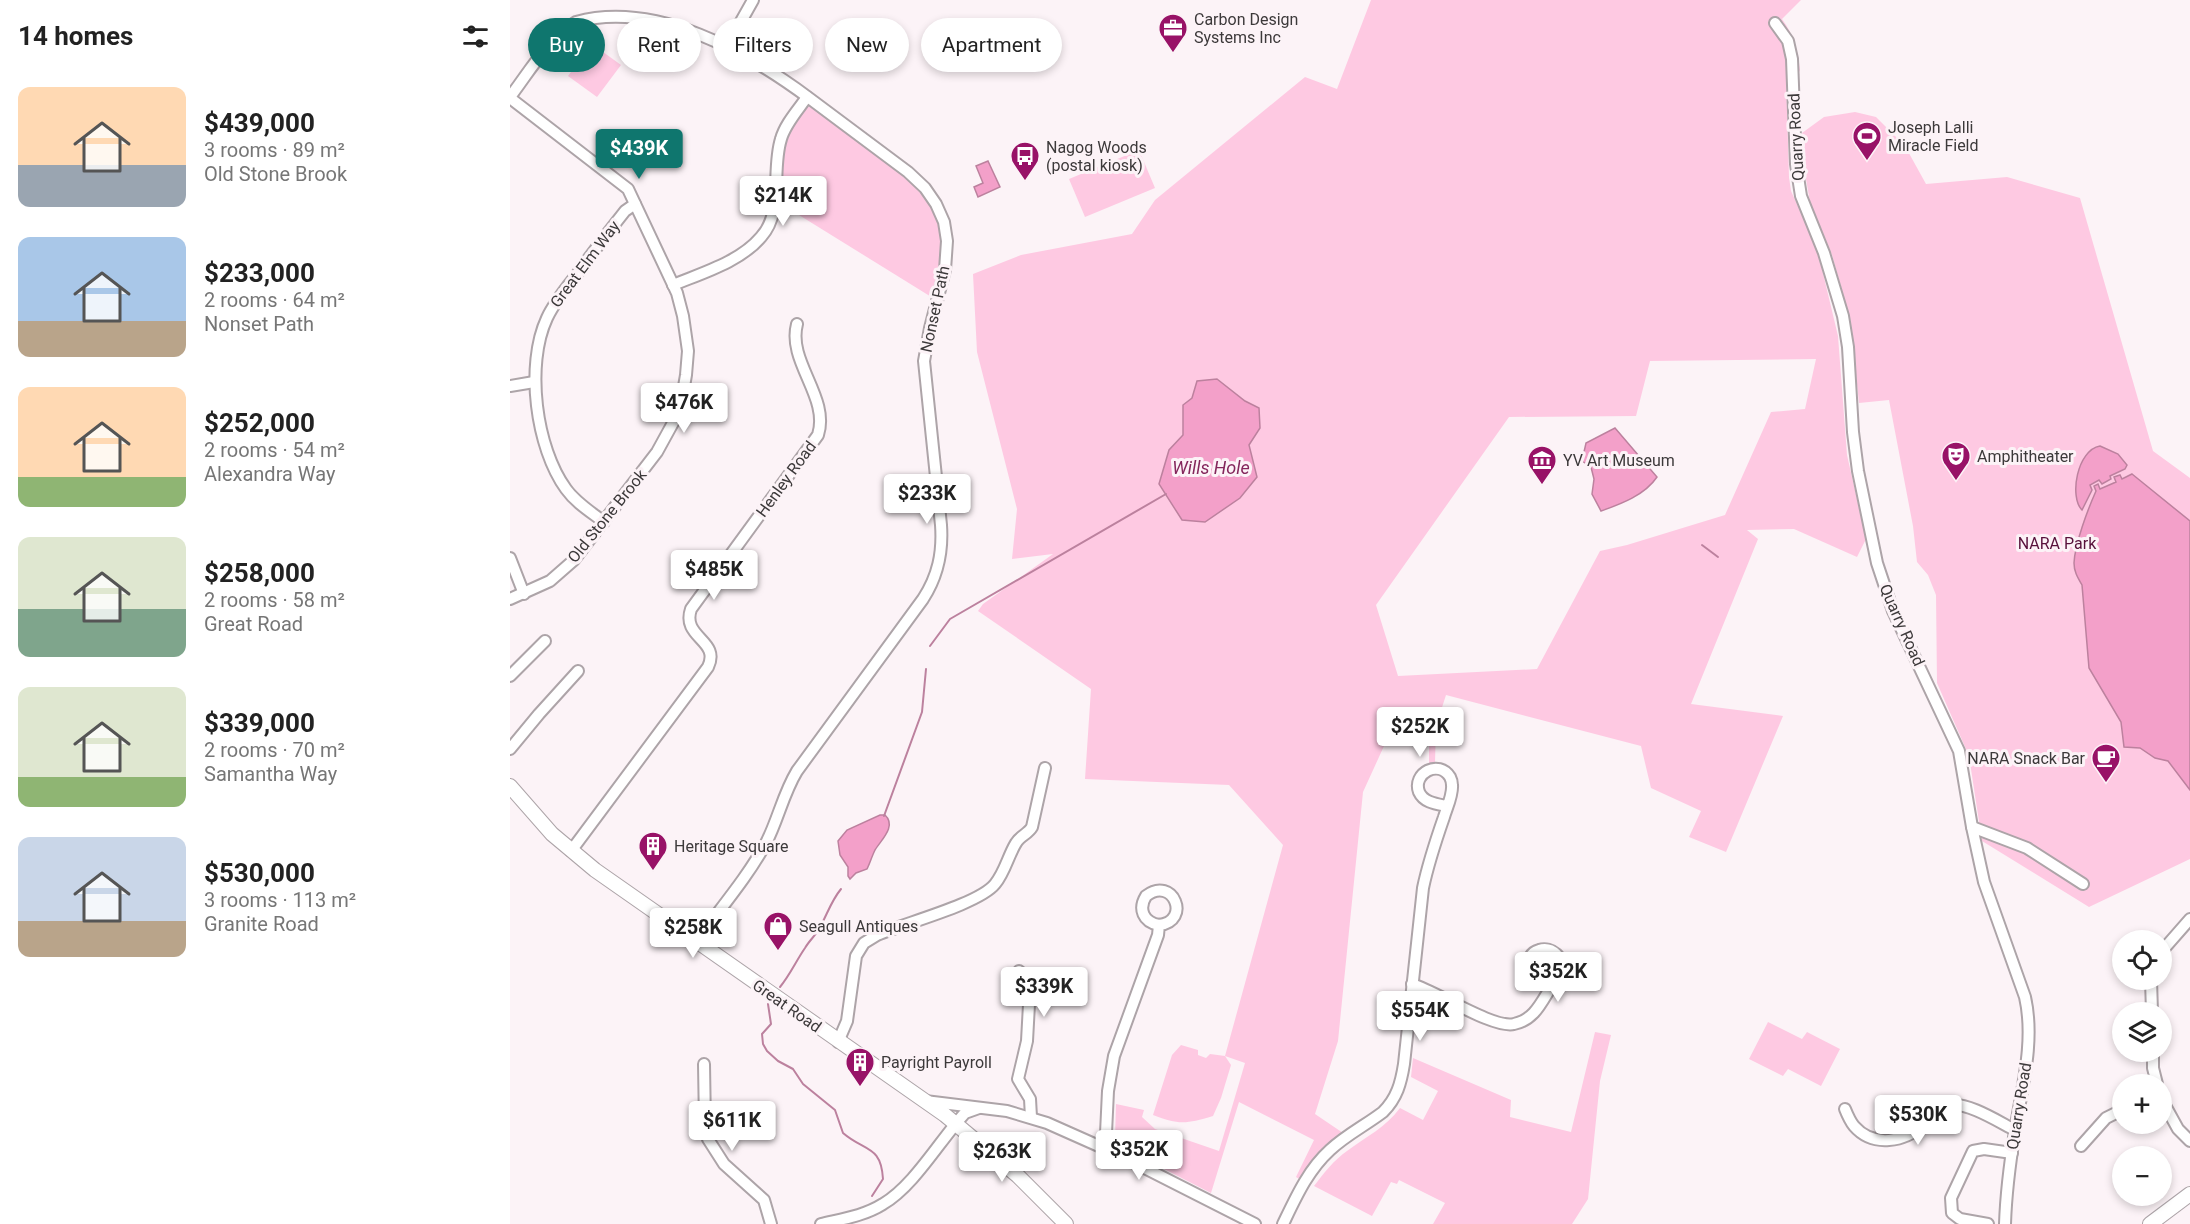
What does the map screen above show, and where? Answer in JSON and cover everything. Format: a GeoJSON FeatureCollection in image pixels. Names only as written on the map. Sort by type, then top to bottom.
{"type":"FeatureCollection","features":[{"type":"Feature","properties":{"kind":"main road","name":"Great Road"},"geometry":{"type":"LineString","coordinates":[[510,786],[543,825],[609,881],[956,1123],[1018,1176],[1066,1224]]}},
{"type":"Feature","properties":{"kind":"main road"},"geometry":{"type":"LineString","coordinates":[[2150,1224],[2190,1194]]}},
{"type":"Feature","properties":{"kind":"street"},"geometry":{"type":"LineString","coordinates":[[743,18],[753,0]]}},
{"type":"Feature","properties":{"kind":"street"},"geometry":{"type":"LineString","coordinates":[[510,98],[550,46],[570,26],[586,16],[606,9],[640,7]]}},
{"type":"Feature","properties":{"kind":"street","name":"Nonset Path"},"geometry":{"type":"LineString","coordinates":[[662,11],[713,32]]}},
{"type":"Feature","properties":{"kind":"street","name":"Quarry Road"},"geometry":{"type":"LineString","coordinates":[[1775,23],[1788,41],[1792,58],[1796,164],[1801,196],[1824,253],[1843,316],[1849,357],[1853,432],[1858,471],[1877,563],[1893,611],[1959,751],[1984,882],[2025,997],[2028,1012],[2026,1058],[2012,1153],[2005,1224]]}},
{"type":"Feature","properties":{"kind":"street","name":"Nonset Path"},"geometry":{"type":"LineString","coordinates":[[696,942],[761,852],[772,831],[786,791],[797,771],[929,589],[940,558],[941,525],[924,361],[945,270],[947,251],[944,222],[931,196],[913,176],[773,72]]}},
{"type":"Feature","properties":{"kind":"street"},"geometry":{"type":"LineString","coordinates":[[673,285],[732,258],[749,248],[763,235],[773,212],[776,163],[781,139],[786,126],[807,97]]}},
{"type":"Feature","properties":{"kind":"street","name":"Old Stone Brook"},"geometry":{"type":"LineString","coordinates":[[510,98],[628,189],[673,285],[683,316],[688,351],[685,387],[679,410],[657,452],[566,568],[550,581],[510,599]]}},
{"type":"Feature","properties":{"kind":"street","name":"Great Elm Way"},"geometry":{"type":"LineString","coordinates":[[604,522],[571,495],[557,474],[544,437],[534,382],[541,336],[554,304],[625,211],[635,204]]}},
{"type":"Feature","properties":{"kind":"street","name":"Henley Road"},"geometry":{"type":"LineString","coordinates":[[571,851],[708,667],[711,657],[710,650],[690,627],[688,621],[691,609],[818,435],[820,415],[796,345],[797,324]]}},
{"type":"Feature","properties":{"kind":"street"},"geometry":{"type":"LineString","coordinates":[[510,386],[534,382]]}},
{"type":"Feature","properties":{"kind":"street"},"geometry":{"type":"LineString","coordinates":[[510,558],[524,594]]}},
{"type":"Feature","properties":{"kind":"street"},"geometry":{"type":"LineString","coordinates":[[510,676],[545,642]]}},
{"type":"Feature","properties":{"kind":"street"},"geometry":{"type":"LineString","coordinates":[[510,749],[578,671]]}},
{"type":"Feature","properties":{"kind":"street"},"geometry":{"type":"LineString","coordinates":[[838,1042],[847,1021],[854,963],[859,949],[877,935],[973,900],[994,886],[1004,872],[1017,841],[1032,827],[1045,768]]}},
{"type":"Feature","properties":{"kind":"street"},"geometry":{"type":"LineString","coordinates":[[1282,1224],[1302,1185],[1320,1160],[1336,1145],[1383,1112],[1395,1097],[1404,1065],[1423,888],[1447,806]]}},
{"type":"Feature","properties":{"kind":"street"},"geometry":{"type":"LineString","coordinates":[[1972,827],[2027,848],[2083,884]]}},
{"type":"Feature","properties":{"kind":"street"},"geometry":{"type":"LineString","coordinates":[[2172,940],[2190,919]]}},
{"type":"Feature","properties":{"kind":"street"},"geometry":{"type":"LineString","coordinates":[[1101,1146],[1106,1133],[1108,1091],[1114,1056],[1158,935],[1159,925]]}},
{"type":"Feature","properties":{"kind":"street"},"geometry":{"type":"LineString","coordinates":[[1019,970],[1030,986],[1028,1034],[1018,1078],[1030,1099],[1031,1118]]}},
{"type":"Feature","properties":{"kind":"street"},"geometry":{"type":"LineString","coordinates":[[1412,984],[1440,994],[1501,1025],[1512,1025],[1528,1018],[1537,1010],[1550,989]]}},
{"type":"Feature","properties":{"kind":"street"},"geometry":{"type":"LineString","coordinates":[[704,1064],[705,1125],[708,1139],[724,1164],[764,1200],[771,1224]]}},
{"type":"Feature","properties":{"kind":"street"},"geometry":{"type":"LineString","coordinates":[[925,1101],[984,1107],[1031,1118],[1101,1146],[1255,1224]]}},
{"type":"Feature","properties":{"kind":"street"},"geometry":{"type":"LineString","coordinates":[[1845,1109],[1853,1125],[1860,1131],[1868,1137],[1884,1141],[1899,1139],[1913,1132],[1942,1107],[1951,1105],[1961,1105],[1977,1111],[2015,1130]]}},
{"type":"Feature","properties":{"kind":"street"},"geometry":{"type":"LineString","coordinates":[[821,1224],[856,1216],[885,1203],[903,1188],[968,1111],[984,1107]]}},
{"type":"Feature","properties":{"kind":"street"},"geometry":{"type":"LineString","coordinates":[[2080,1146],[2106,1118],[2112,1115]]}},
{"type":"Feature","properties":{"kind":"street"},"geometry":{"type":"LineString","coordinates":[[2172,1123],[2190,1141]]}},
{"type":"Feature","properties":{"kind":"street"},"geometry":{"type":"LineString","coordinates":[[1988,1224],[1960,1219],[1952,1213],[1951,1198],[1973,1151],[1984,1149],[2012,1153]]}},
{"type":"Feature","properties":{"kind":"green space"},"geometry":{"type":"Polygon","coordinates":[[[1371,0],[1801,0],[1782,19],[1795,43],[1800,70],[1798,74],[1800,75],[1786,77],[1789,177],[1791,191],[1817,248],[1838,336],[1847,455],[1866,539],[1857,557],[1794,529],[1747,530],[1758,539],[1691,704],[1783,716],[1726,852],[1689,837],[1701,811],[1651,788],[1641,746],[1446,695],[1436,726],[1435,762],[1429,763],[1429,724],[1400,711],[1363,792],[1338,1041],[1315,1114],[1346,1135],[1301,1180],[1296,1177],[1314,1140],[1239,1102],[1211,1193],[1119,1146],[1115,1139],[1116,1104],[1144,1110],[1142,1117],[1155,1129],[1219,1151],[1245,1063],[1225,1056],[1283,845],[1229,785],[1085,779],[1091,689],[978,611],[983,604],[1053,554],[1012,559],[1017,509],[977,352],[973,274],[1021,255],[1132,234],[1155,200],[1305,77],[1337,89],[1371,0]],[[1816,359],[1650,361],[1636,416],[1509,417],[1376,605],[1398,676],[1537,669],[1600,551],[1725,515],[1771,412],[1805,409],[1816,359]]]}},
{"type":"Feature","properties":{"kind":"green space"},"geometry":{"type":"Polygon","coordinates":[[[605,53],[617,62],[617,70],[597,97],[568,76],[571,72],[605,72],[605,53]]]}},
{"type":"Feature","properties":{"kind":"green space"},"geometry":{"type":"Polygon","coordinates":[[[810,106],[912,181],[932,209],[940,236],[941,250],[933,298],[778,202],[781,164],[788,134],[793,122],[810,106]]]}},
{"type":"Feature","properties":{"kind":"green space","name":"NARA Park"},"geometry":{"type":"Polygon","coordinates":[[[1855,112],[1876,117],[1905,146],[1926,184],[2007,177],[2080,198],[2153,451],[2190,478],[2190,859],[2089,907],[1982,841],[1969,756],[1937,683],[1936,595],[1928,575],[1917,562],[1913,526],[1889,400],[1859,403],[1850,319],[1832,255],[1810,202],[1803,162],[1802,133],[1824,117],[1855,112]]]}},
{"type":"Feature","properties":{"kind":"green space"},"geometry":{"type":"Polygon","coordinates":[[[1139,150],[1155,188],[1085,217],[1069,179],[1139,150]]]}},
{"type":"Feature","properties":{"kind":"green space"},"geometry":{"type":"Polygon","coordinates":[[[1768,1022],[1802,1039],[1807,1032],[1840,1049],[1821,1086],[1788,1069],[1783,1076],[1749,1059],[1768,1022]]]}},
{"type":"Feature","properties":{"kind":"green space"},"geometry":{"type":"Polygon","coordinates":[[[1595,1032],[1611,1035],[1600,1081],[1588,1199],[1572,1224],[1433,1224],[1445,1203],[1399,1180],[1397,1184],[1391,1182],[1372,1216],[1314,1186],[1338,1158],[1382,1126],[1400,1108],[1423,1120],[1438,1091],[1411,1077],[1413,1058],[1511,1100],[1510,1117],[1571,1132],[1595,1032]]]}},
{"type":"Feature","properties":{"kind":"green space"},"geometry":{"type":"Polygon","coordinates":[[[1181,1045],[1198,1050],[1198,1055],[1206,1058],[1210,1054],[1225,1056],[1231,1065],[1213,1116],[1183,1122],[1153,1115],[1172,1055],[1181,1045]]]}},
{"type":"Feature","properties":{"kind":"water"},"geometry":{"type":"Polygon","coordinates":[[[988,161],[1000,187],[978,197],[974,187],[983,183],[976,166],[988,161]]]}},
{"type":"Feature","properties":{"kind":"water","name":"Wills Hole"},"geometry":{"type":"Polygon","coordinates":[[[1217,379],[1245,401],[1259,408],[1260,428],[1249,445],[1257,477],[1240,498],[1205,522],[1182,520],[1159,484],[1169,450],[1183,435],[1183,405],[1192,398],[1197,381],[1217,379]]]}},
{"type":"Feature","properties":{"kind":"water"},"geometry":{"type":"Polygon","coordinates":[[[1615,428],[1657,477],[1639,494],[1601,511],[1592,494],[1594,479],[1591,467],[1582,461],[1586,443],[1615,428]]]}},
{"type":"Feature","properties":{"kind":"water"},"geometry":{"type":"Polygon","coordinates":[[[2100,446],[2118,454],[2127,465],[2125,469],[2110,476],[2111,479],[2102,484],[2099,480],[2090,485],[2092,490],[2082,510],[2076,495],[2078,475],[2086,456],[2092,449],[2100,446]]]}},
{"type":"Feature","properties":{"kind":"water"},"geometry":{"type":"Polygon","coordinates":[[[2132,474],[2190,521],[2190,790],[2168,761],[2155,758],[2140,748],[2124,747],[2121,722],[2089,668],[2082,585],[2076,575],[2075,555],[2096,491],[2094,486],[2098,484],[2100,489],[2116,482],[2114,477],[2120,475],[2122,479],[2132,474]]]}},
{"type":"Feature","properties":{"kind":"water"},"geometry":{"type":"Polygon","coordinates":[[[880,815],[885,815],[888,819],[887,833],[875,850],[867,869],[856,873],[850,879],[848,867],[840,855],[838,841],[847,830],[880,815]]]}},
{"type":"Feature","properties":{"kind":"waterway"},"geometry":{"type":"LineString","coordinates":[[930,646],[950,619],[1166,494]]}},
{"type":"Feature","properties":{"kind":"waterway"},"geometry":{"type":"LineString","coordinates":[[1702,545],[1718,557]]}},
{"type":"Feature","properties":{"kind":"waterway"},"geometry":{"type":"LineString","coordinates":[[884,816],[922,712],[926,669]]}},
{"type":"Feature","properties":{"kind":"waterway"},"geometry":{"type":"LineString","coordinates":[[780,987],[819,929],[841,889]]}},
{"type":"Feature","properties":{"kind":"waterway"},"geometry":{"type":"LineString","coordinates":[[768,1004],[771,1024],[762,1034],[763,1044],[767,1051],[778,1061],[793,1069],[803,1084],[835,1110],[843,1133],[870,1150],[879,1160],[883,1179],[872,1196]]}},
{"type":"Feature","properties":{"kind":"place","name":"Carbon Design Systems Inc"},"geometry":{"type":"Point","coordinates":[1173,54]}},
{"type":"Feature","properties":{"kind":"place","name":"Joseph Lalli Miracle Field"},"geometry":{"type":"Point","coordinates":[1867,162]}},
{"type":"Feature","properties":{"kind":"place","name":"Nagog Woods (postal kiosk)"},"geometry":{"type":"Point","coordinates":[1025,182]}},
{"type":"Feature","properties":{"kind":"place","name":"Amphitheater"},"geometry":{"type":"Point","coordinates":[1956,482]}},
{"type":"Feature","properties":{"kind":"place","name":"YV Art Museum"},"geometry":{"type":"Point","coordinates":[1542,486]}},
{"type":"Feature","properties":{"kind":"place","name":"NARA Snack Bar"},"geometry":{"type":"Point","coordinates":[2106,784]}},
{"type":"Feature","properties":{"kind":"place","name":"Heritage Square"},"geometry":{"type":"Point","coordinates":[653,872]}},
{"type":"Feature","properties":{"kind":"place","name":"Seagull Antiques"},"geometry":{"type":"Point","coordinates":[778,952]}},
{"type":"Feature","properties":{"kind":"place","name":"Payright Payroll"},"geometry":{"type":"Point","coordinates":[860,1088]}}]}
